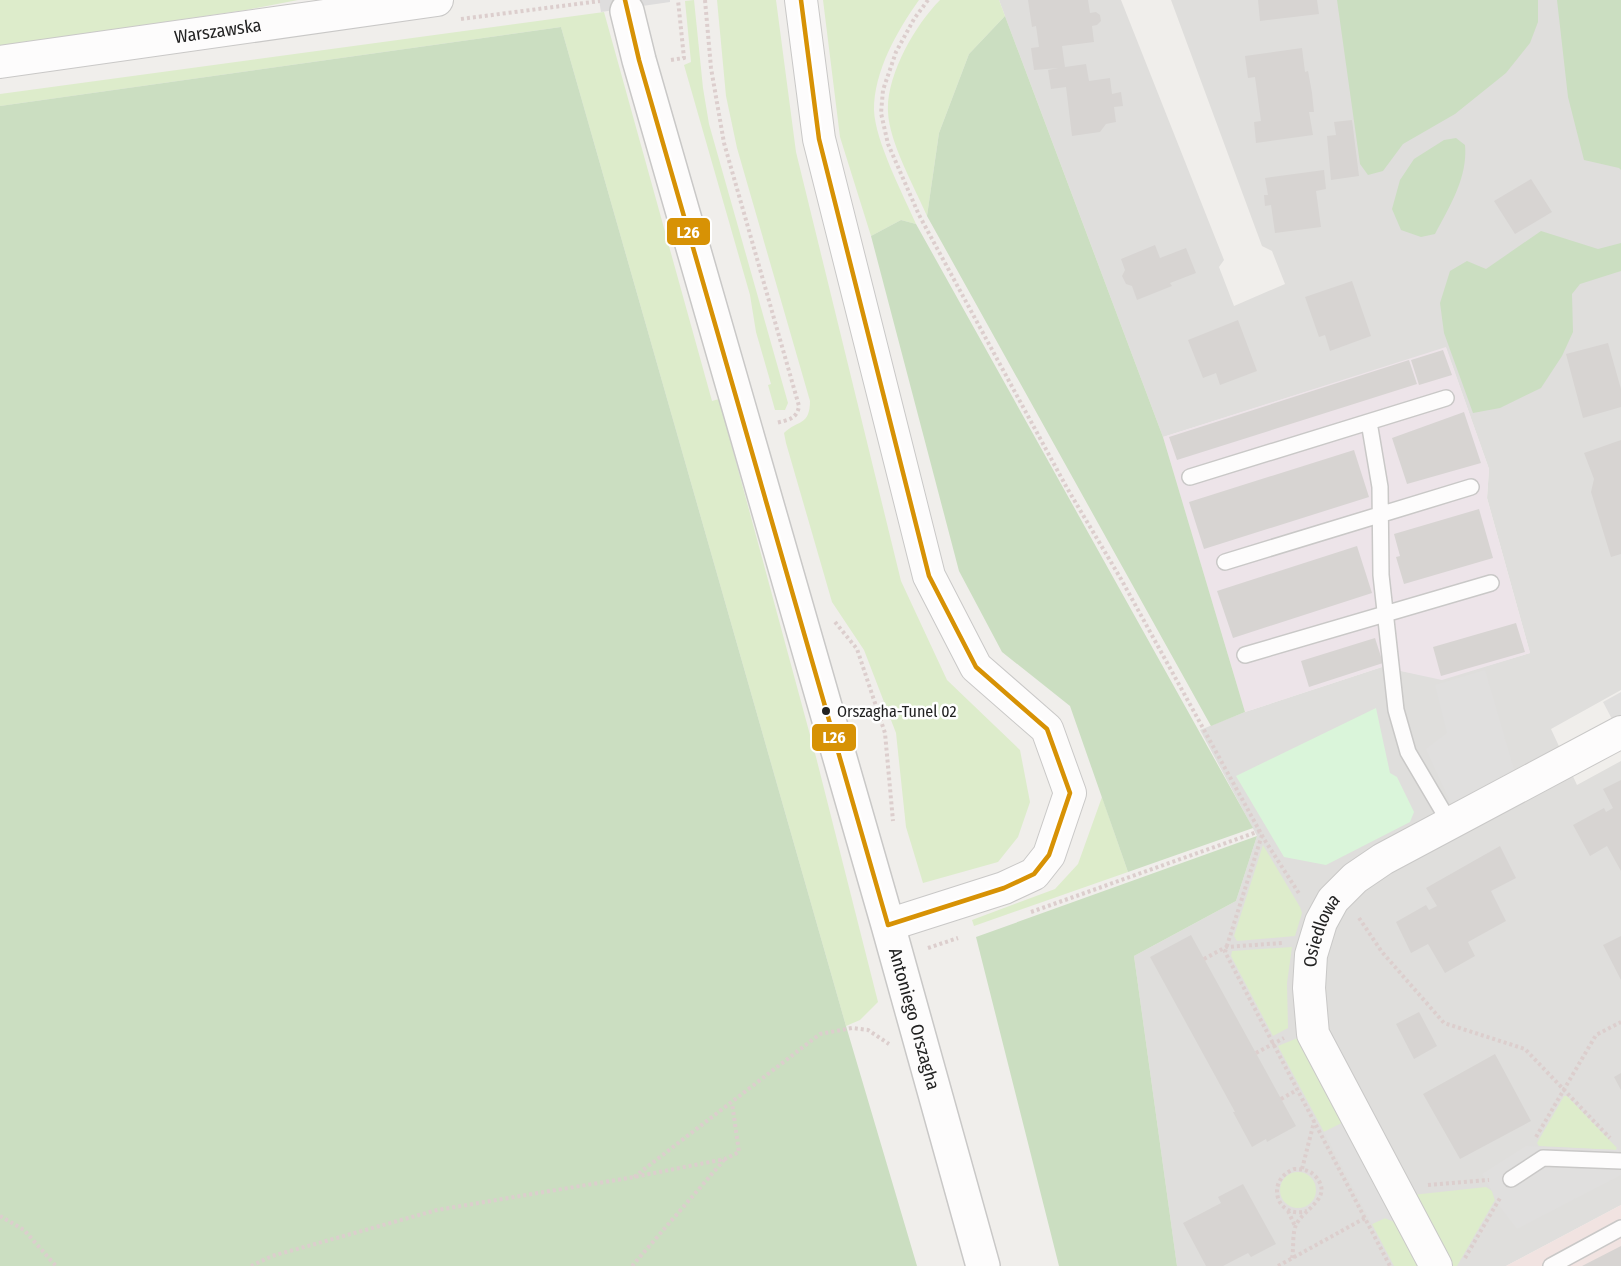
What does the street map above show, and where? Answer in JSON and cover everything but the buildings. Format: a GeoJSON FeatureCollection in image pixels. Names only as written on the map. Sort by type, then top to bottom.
{"type":"FeatureCollection","features":[{"type":"Feature","properties":{"kind":"street"},"geometry":{"type":"LineString","coordinates":[[801,0],[819,139],[929,576],[976,667],[1047,729],[1070,793],[1049,855],[1034,874],[1004,888],[888,925]]}},
{"type":"Feature","properties":{"kind":"street","name":"Antoniego Orszagha"},"geometry":{"type":"LineString","coordinates":[[614,6],[639,60],[888,925],[983,1266]]}},
{"type":"Feature","properties":{"kind":"street","name":"Warszawska"},"geometry":{"type":"LineString","coordinates":[[0,62],[449,10]]}},
{"type":"Feature","properties":{"kind":"street","name":"Osiedlowa"},"geometry":{"type":"LineString","coordinates":[[1436,1266],[1313,1034],[1309,988],[1311,955],[1321,922],[1333,900],[1355,878],[1383,859],[1451,825],[1621,732]]}},
{"type":"Feature","properties":{"kind":"lane"},"geometry":{"type":"LineString","coordinates":[[1190,477],[1446,398]]}},
{"type":"Feature","properties":{"kind":"lane"},"geometry":{"type":"LineString","coordinates":[[1369,422],[1380,487],[1381,575],[1396,710],[1408,752],[1451,825]]}},
{"type":"Feature","properties":{"kind":"lane"},"geometry":{"type":"LineString","coordinates":[[1225,562],[1471,487]]}},
{"type":"Feature","properties":{"kind":"lane"},"geometry":{"type":"LineString","coordinates":[[1245,655],[1491,583]]}},
{"type":"Feature","properties":{"kind":"lane"},"geometry":{"type":"LineString","coordinates":[[1511,1179],[1543,1158],[1621,1161]]}},
{"type":"Feature","properties":{"kind":"lane"},"geometry":{"type":"LineString","coordinates":[[1551,1266],[1621,1228]]}},
{"type":"Feature","properties":{"kind":"path"},"geometry":{"type":"LineString","coordinates":[[670,61],[684,58],[678,0]]}},
{"type":"Feature","properties":{"kind":"path"},"geometry":{"type":"LineString","coordinates":[[705,0],[711,68],[724,143],[799,405],[798,413],[794,418],[770,425]]}},
{"type":"Feature","properties":{"kind":"path"},"geometry":{"type":"LineString","coordinates":[[928,0],[914,19],[896,52],[883,90],[881,113],[888,144],[919,215],[1062,478],[1121,579],[1260,831],[1304,901]]}},
{"type":"Feature","properties":{"kind":"path"},"geometry":{"type":"LineString","coordinates":[[449,10],[614,6]]}},
{"type":"Feature","properties":{"kind":"path"},"geometry":{"type":"LineString","coordinates":[[1028,913],[1260,831]]}},
{"type":"Feature","properties":{"kind":"path"},"geometry":{"type":"LineString","coordinates":[[1353,914],[1359,918],[1382,952],[1444,1023],[1525,1048],[1613,1141]]}},
{"type":"Feature","properties":{"kind":"path"},"geometry":{"type":"LineString","coordinates":[[928,948],[961,937]]}},
{"type":"Feature","properties":{"kind":"path"},"geometry":{"type":"LineString","coordinates":[[1204,959],[1226,947],[1286,943]]}},
{"type":"Feature","properties":{"kind":"path"},"geometry":{"type":"LineString","coordinates":[[634,1177],[820,1034],[852,1028],[868,1030],[891,1045]]}},
{"type":"Feature","properties":{"kind":"path"},"geometry":{"type":"LineString","coordinates":[[1256,1053],[1287,1036]]}},
{"type":"Feature","properties":{"kind":"path"},"geometry":{"type":"LineString","coordinates":[[1281,1099],[1297,1090]]}},
{"type":"Feature","properties":{"kind":"path"},"geometry":{"type":"LineString","coordinates":[[251,1266],[273,1256],[437,1210],[634,1177],[725,1159],[739,1152],[732,1103]]}},
{"type":"Feature","properties":{"kind":"path"},"geometry":{"type":"LineString","coordinates":[[1302,1168],[1314,1122]]}},
{"type":"Feature","properties":{"kind":"path"},"geometry":{"type":"LineString","coordinates":[[632,1266],[725,1159]]}},
{"type":"Feature","properties":{"kind":"path"},"geometry":{"type":"LineString","coordinates":[[1292,1258],[1295,1226],[1292,1217],[1278,1198],[1278,1183],[1287,1172],[1302,1168],[1315,1176],[1321,1189],[1317,1202],[1295,1226]]}},
{"type":"Feature","properties":{"kind":"path"},"geometry":{"type":"LineString","coordinates":[[1395,1188],[1511,1179]]}},
{"type":"Feature","properties":{"kind":"path"},"geometry":{"type":"LineString","coordinates":[[1286,1209],[1300,1213],[1307,1211]]}},
{"type":"Feature","properties":{"kind":"path"},"geometry":{"type":"LineString","coordinates":[[0,1216],[24,1230],[56,1266]]}},
{"type":"Feature","properties":{"kind":"path"},"geometry":{"type":"LineString","coordinates":[[1278,1266],[1365,1218]]}},
{"type":"Feature","properties":{"kind":"shaded area"},"geometry":{"type":"Polygon","coordinates":[[[999,0],[1121,0],[1224,260],[1219,267],[1234,306],[1285,284],[1272,251],[1262,246],[1171,0],[1621,0],[1621,690],[1551,729],[1577,785],[1621,761],[1621,1205],[1506,1266],[1177,1266],[1134,956],[1236,901],[1257,836],[1200,730],[1245,712],[1382,667],[1442,679],[1530,653],[1487,498],[1489,469],[1446,348],[1163,437],[999,0]]]}},
{"type":"Feature","properties":{"kind":"shaded area"},"geometry":{"type":"Polygon","coordinates":[[[1446,347],[1489,469],[1487,498],[1530,653],[1442,680],[1382,667],[1245,712],[1163,437],[1446,347]]]}},
{"type":"Feature","properties":{"kind":"shaded area"},"geometry":{"type":"Polygon","coordinates":[[[1485,670],[1515,773],[1453,808],[1426,749],[1447,733],[1435,685],[1485,670]]]}},
{"type":"Feature","properties":{"kind":"shaded area"},"geometry":{"type":"Polygon","coordinates":[[[1621,692],[1621,716],[1613,721],[1603,702],[1621,692]]]}},
{"type":"Feature","properties":{"kind":"shaded area"},"geometry":{"type":"Polygon","coordinates":[[[1344,1122],[1397,1223],[1385,1218],[1372,1224],[1324,1132],[1344,1122]]]}},
{"type":"Feature","properties":{"kind":"shaded area"},"geometry":{"type":"Polygon","coordinates":[[[1526,1146],[1616,1150],[1617,1148],[1621,1154],[1621,1175],[1517,1229],[1495,1200],[1482,1174],[1526,1146]]]}},
{"type":"Feature","properties":{"kind":"shaded area"},"geometry":{"type":"Polygon","coordinates":[[[1621,1205],[1621,1266],[1506,1266],[1621,1205]]]}},
{"type":"Feature","properties":{"kind":"green space"},"geometry":{"type":"Polygon","coordinates":[[[0,0],[298,0],[246,10],[0,46],[0,0]]]}},
{"type":"Feature","properties":{"kind":"green space"},"geometry":{"type":"Polygon","coordinates":[[[694,0],[709,124],[788,403],[785,410],[775,410],[768,385],[771,384],[756,332],[750,295],[684,65],[691,62],[685,1],[694,0]]]}},
{"type":"Feature","properties":{"kind":"green space"},"geometry":{"type":"Polygon","coordinates":[[[717,0],[776,0],[796,152],[901,581],[947,680],[1020,750],[1030,802],[1018,837],[998,862],[923,883],[906,827],[896,733],[864,650],[832,602],[786,443],[784,433],[805,419],[808,415],[810,401],[737,148],[726,96],[717,0]]]}},
{"type":"Feature","properties":{"kind":"green space"},"geometry":{"type":"Polygon","coordinates":[[[823,0],[919,0],[882,66],[874,110],[884,152],[916,224],[901,220],[871,236],[840,137],[823,0]]]}},
{"type":"Feature","properties":{"kind":"green space"},"geometry":{"type":"Polygon","coordinates":[[[940,0],[999,0],[1005,16],[969,54],[939,133],[927,216],[903,165],[889,124],[888,112],[897,67],[912,37],[940,0]]]}},
{"type":"Feature","properties":{"kind":"green space"},"geometry":{"type":"Polygon","coordinates":[[[1337,0],[1538,0],[1538,22],[1530,43],[1506,73],[1455,114],[1403,144],[1383,171],[1368,175],[1360,164],[1337,0]]]}},
{"type":"Feature","properties":{"kind":"green space"},"geometry":{"type":"Polygon","coordinates":[[[1557,0],[1621,0],[1621,170],[1584,160],[1568,97],[1557,0]]]}},
{"type":"Feature","properties":{"kind":"green space"},"geometry":{"type":"Polygon","coordinates":[[[604,12],[712,401],[719,399],[816,757],[878,1002],[860,1020],[846,1026],[561,27],[0,106],[0,94],[604,12]]]}},
{"type":"Feature","properties":{"kind":"green space"},"geometry":{"type":"Polygon","coordinates":[[[1005,16],[1163,437],[1245,712],[1211,726],[927,216],[939,133],[969,54],[1005,16]]]}},
{"type":"Feature","properties":{"kind":"green space"},"geometry":{"type":"Polygon","coordinates":[[[561,27],[846,1026],[917,1266],[0,1266],[0,106],[561,27]]]}},
{"type":"Feature","properties":{"kind":"green space"},"geometry":{"type":"Polygon","coordinates":[[[1456,138],[1465,145],[1464,168],[1457,191],[1435,234],[1421,237],[1401,230],[1392,209],[1400,180],[1414,159],[1444,140],[1456,138]]]}},
{"type":"Feature","properties":{"kind":"green space"},"geometry":{"type":"Polygon","coordinates":[[[901,220],[916,224],[1253,828],[1128,872],[1070,706],[1002,652],[959,571],[871,236],[901,220]]]}},
{"type":"Feature","properties":{"kind":"green space"},"geometry":{"type":"Polygon","coordinates":[[[1541,231],[1598,249],[1621,243],[1621,271],[1580,284],[1572,294],[1573,332],[1562,356],[1541,388],[1500,408],[1473,413],[1444,333],[1440,303],[1450,271],[1467,261],[1486,269],[1541,231]]]}},
{"type":"Feature","properties":{"kind":"green space"},"geometry":{"type":"Polygon","coordinates":[[[1376,708],[1390,773],[1397,777],[1414,812],[1410,822],[1326,865],[1284,857],[1236,776],[1376,708]]]}},
{"type":"Feature","properties":{"kind":"green space"},"geometry":{"type":"Polygon","coordinates":[[[1102,797],[1128,872],[974,926],[972,920],[1055,889],[1078,864],[1102,797]]]}},
{"type":"Feature","properties":{"kind":"green space"},"geometry":{"type":"Polygon","coordinates":[[[1257,836],[1236,901],[1134,956],[1177,1266],[1059,1266],[976,937],[1257,836]]]}},
{"type":"Feature","properties":{"kind":"green space"},"geometry":{"type":"Polygon","coordinates":[[[1263,845],[1302,913],[1295,936],[1237,941],[1234,936],[1263,845]]]}},
{"type":"Feature","properties":{"kind":"green space"},"geometry":{"type":"Polygon","coordinates":[[[1292,947],[1287,983],[1288,1028],[1273,1036],[1231,956],[1232,951],[1292,947]]]}},
{"type":"Feature","properties":{"kind":"green space"},"geometry":{"type":"Polygon","coordinates":[[[1300,1037],[1344,1122],[1324,1132],[1278,1046],[1300,1037]]]}},
{"type":"Feature","properties":{"kind":"green space"},"geometry":{"type":"Polygon","coordinates":[[[1564,1096],[1567,1096],[1617,1148],[1616,1150],[1539,1146],[1537,1143],[1564,1096]]]}},
{"type":"Feature","properties":{"kind":"green space"},"geometry":{"type":"Polygon","coordinates":[[[1298,1172],[1311,1177],[1316,1190],[1311,1203],[1298,1208],[1285,1203],[1280,1190],[1285,1177],[1298,1172]]]}},
{"type":"Feature","properties":{"kind":"green space"},"geometry":{"type":"Polygon","coordinates":[[[1486,1187],[1492,1191],[1495,1200],[1457,1266],[1451,1266],[1412,1195],[1486,1187]]]}},
{"type":"Feature","properties":{"kind":"green space"},"geometry":{"type":"Polygon","coordinates":[[[1385,1218],[1397,1223],[1420,1266],[1394,1266],[1372,1224],[1385,1218]]]}},
{"type":"Feature","properties":{"kind":"pier"},"geometry":{"type":"Polygon","coordinates":[[[599,0],[670,0],[670,2],[601,12],[599,0]]]}},
{"type":"Feature","properties":{"kind":"transit line","name":"L26"},"geometry":{"type":"LineString","coordinates":[[625,0],[639,60],[888,925]]}},
{"type":"Feature","properties":{"kind":"transit line","name":"L26"},"geometry":{"type":"LineString","coordinates":[[801,0],[819,139],[929,576],[976,667],[1047,729],[1070,793],[1049,855],[1034,874],[1004,888],[888,925]]}},
{"type":"Feature","properties":{"kind":"place","name":"Orszagha-Tunel 02"},"geometry":{"type":"Point","coordinates":[826,711]}}]}
